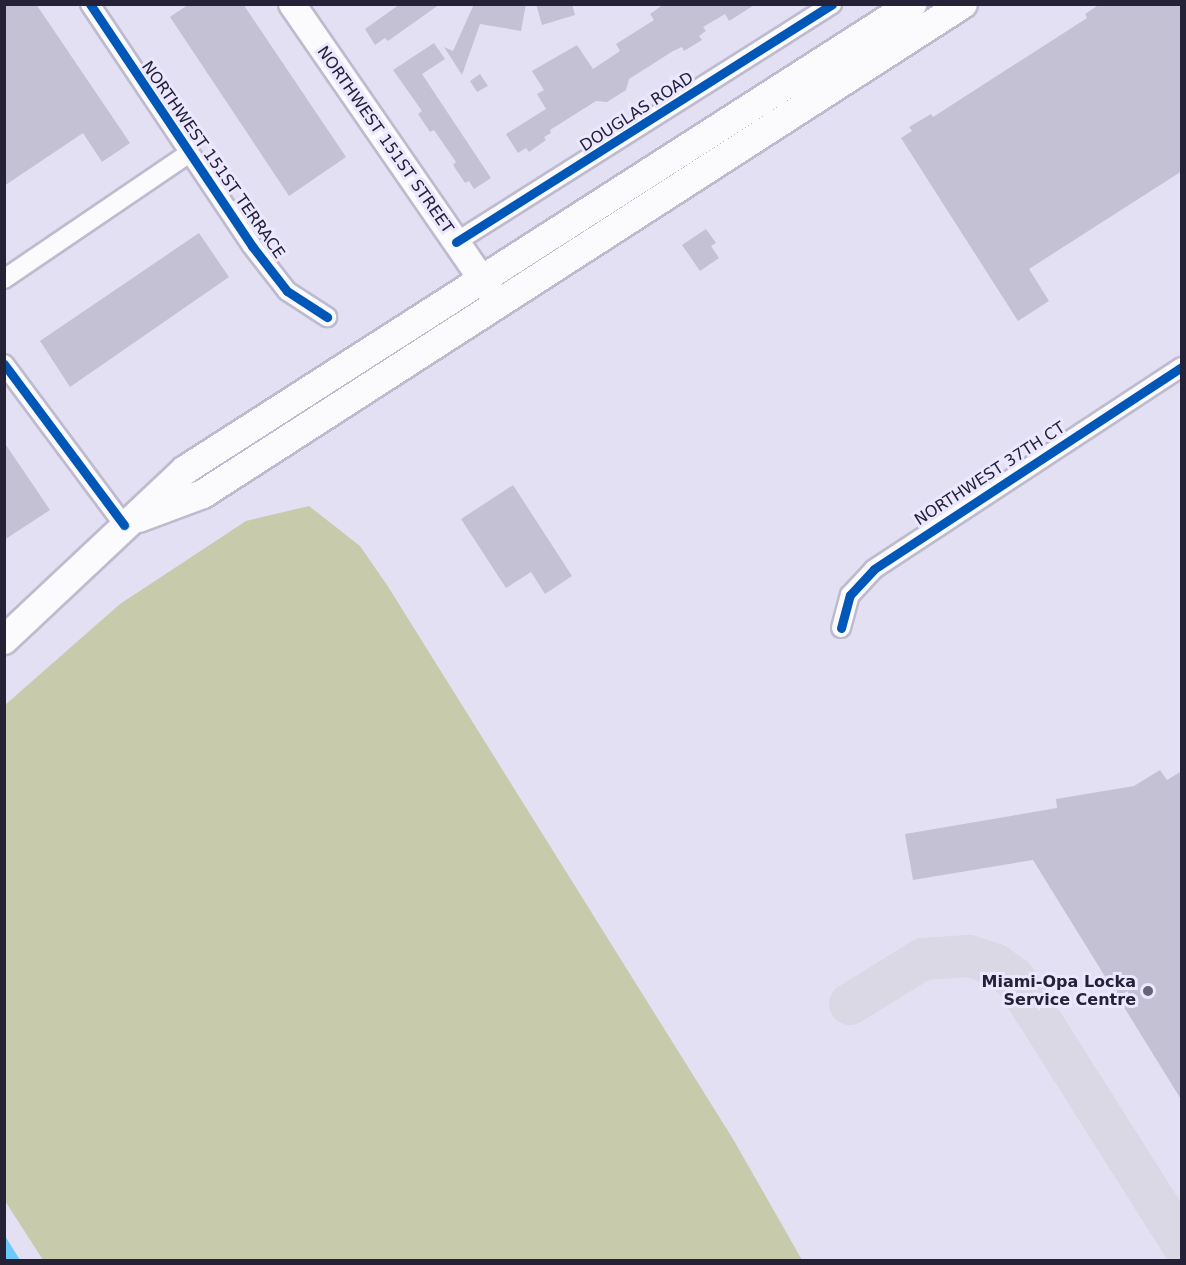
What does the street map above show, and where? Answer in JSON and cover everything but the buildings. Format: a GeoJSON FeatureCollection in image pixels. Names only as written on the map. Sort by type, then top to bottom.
{"type":"FeatureCollection","features":[{"type":"Feature","properties":{"kind":"main road"},"geometry":{"type":"LineString","coordinates":[[4,640],[123,525],[185,470],[912,4]]}},
{"type":"Feature","properties":{"kind":"main road"},"geometry":{"type":"LineString","coordinates":[[123,525],[203,494],[963,4]]}},
{"type":"Feature","properties":{"kind":"street","name":"NORTHWEST 151ST TERRACE"},"geometry":{"type":"LineString","coordinates":[[90,4],[188,154],[287,291],[327,317]]}},
{"type":"Feature","properties":{"kind":"street","name":"NORTHWEST 151ST STREET"},"geometry":{"type":"LineString","coordinates":[[292,4],[499,304]]}},
{"type":"Feature","properties":{"kind":"street","name":"DOUGLAS ROAD"},"geometry":{"type":"LineString","coordinates":[[456,242],[832,4]]}},
{"type":"Feature","properties":{"kind":"street"},"geometry":{"type":"LineString","coordinates":[[4,279],[188,154]]}},
{"type":"Feature","properties":{"kind":"street"},"geometry":{"type":"LineString","coordinates":[[4,364],[123,525]]}},
{"type":"Feature","properties":{"kind":"street","name":"NORTHWEST 37TH CT"},"geometry":{"type":"LineString","coordinates":[[841,628],[850,595],[874,569],[1182,367]]}},
{"type":"Feature","properties":{"kind":"green space"},"geometry":{"type":"Polygon","coordinates":[[[309,506],[360,546],[387,585],[733,1139],[802,1260],[43,1260],[5,1201],[5,705],[120,604],[246,521],[309,506]]]}},
{"type":"Feature","properties":{"kind":"water"},"geometry":{"type":"Polygon","coordinates":[[[5,1236],[20,1260],[5,1260],[5,1236]]]}},
{"type":"Feature","properties":{"kind":"taxiway"},"geometry":{"type":"LineString","coordinates":[[850,1004],[923,959],[969,956],[996,965],[1014,978],[1182,1244]]}},
{"type":"Feature","properties":{"kind":"cycle path"},"geometry":{"type":"LineString","coordinates":[[90,4],[252,246],[287,291],[327,317]]}},
{"type":"Feature","properties":{"kind":"cycle path"},"geometry":{"type":"LineString","coordinates":[[456,242],[832,4]]}},
{"type":"Feature","properties":{"kind":"cycle path"},"geometry":{"type":"LineString","coordinates":[[4,364],[124,525]]}},
{"type":"Feature","properties":{"kind":"cycle path"},"geometry":{"type":"LineString","coordinates":[[841,628],[850,595],[874,569],[1182,367]]}},
{"type":"Feature","properties":{"kind":"place","name":"Miami-Opa Locka Service Centre"},"geometry":{"type":"Point","coordinates":[1148,991]}}]}
